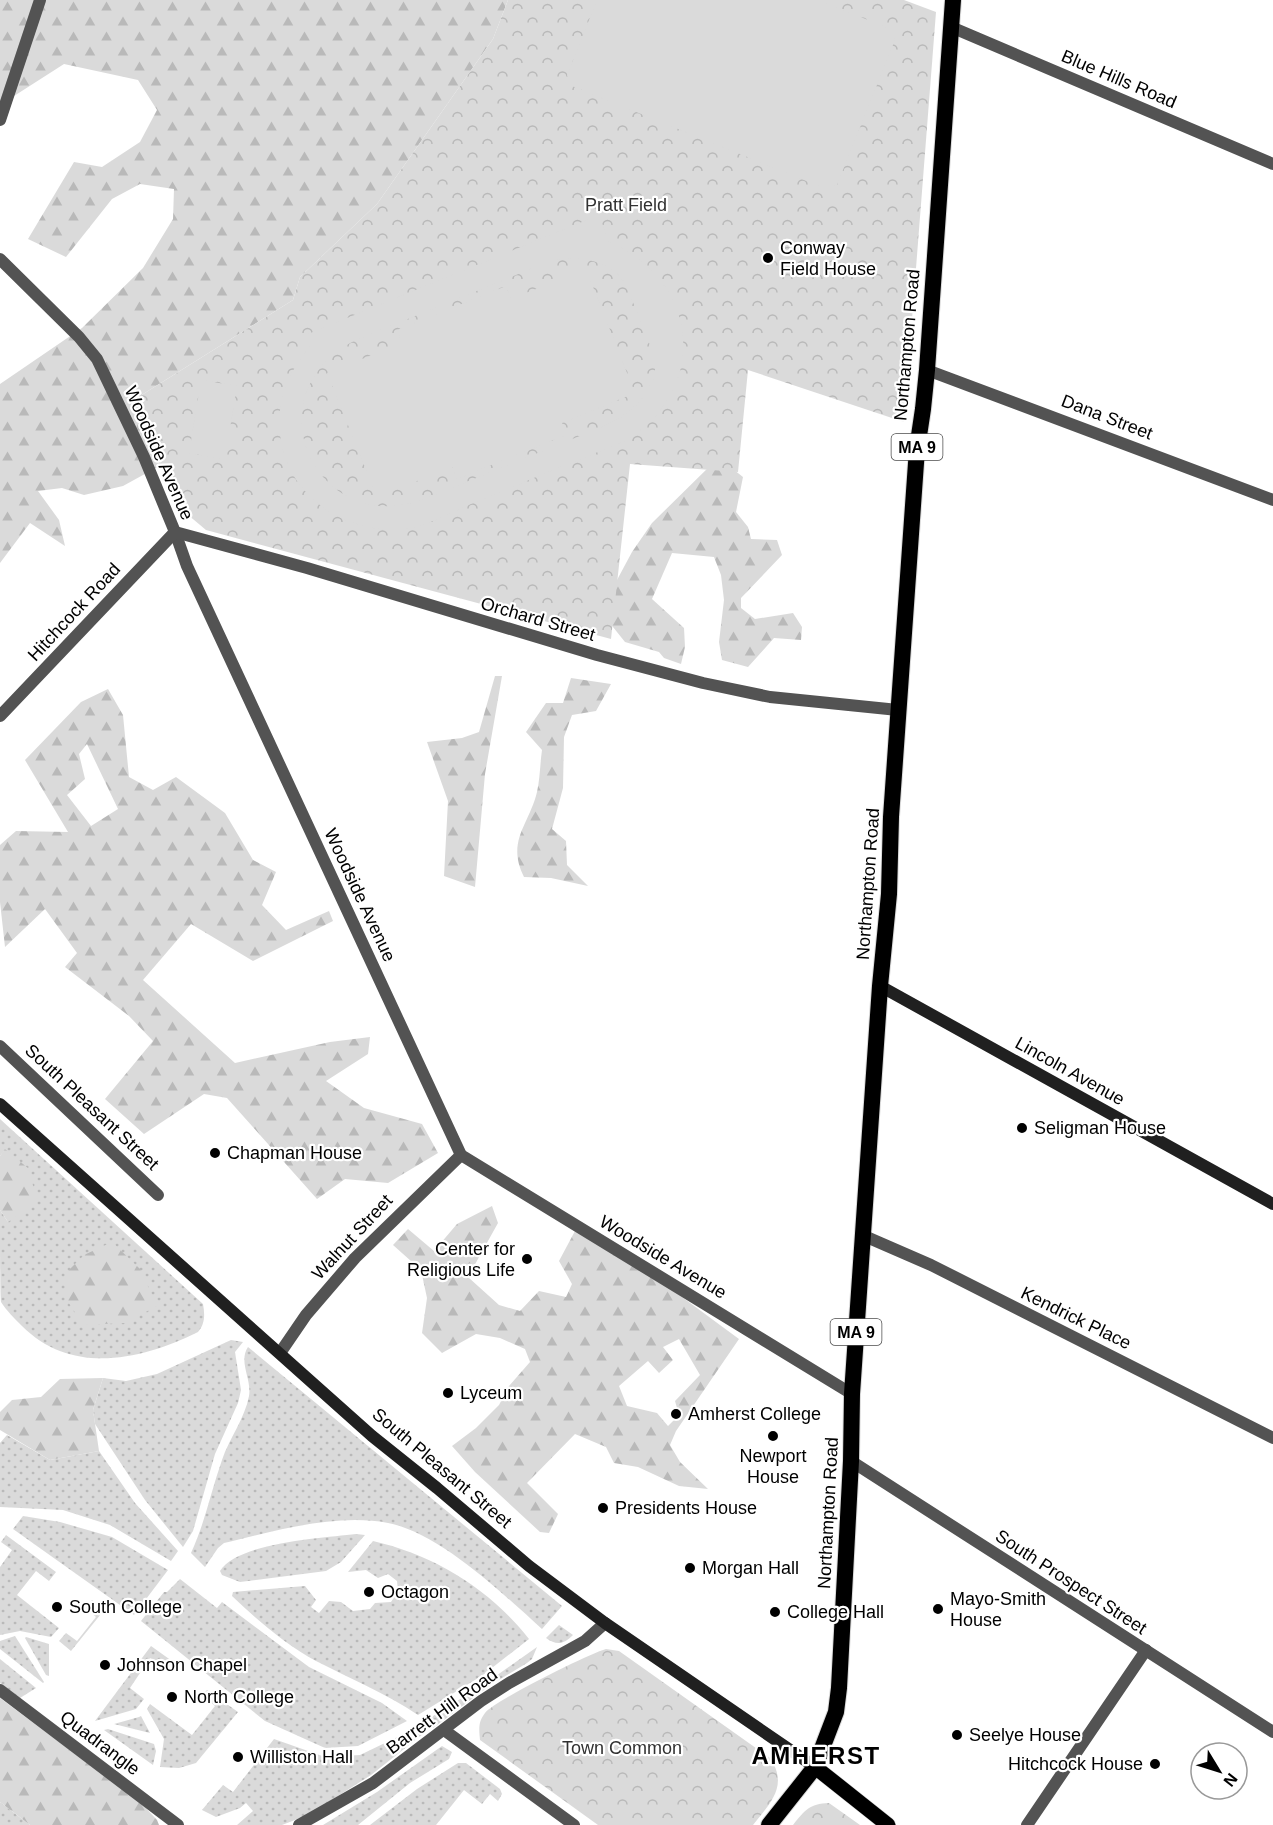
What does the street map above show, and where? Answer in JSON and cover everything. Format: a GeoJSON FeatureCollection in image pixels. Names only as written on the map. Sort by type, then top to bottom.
{"type":"FeatureCollection","features":[{"type":"Feature","properties":{"kind":"highway","name":"Northampton Road"},"geometry":{"type":"LineString","coordinates":[[814,1767],[837,1704],[862,1235],[889,894],[898,710],[917,448],[927,370],[953,0]]}},
{"type":"Feature","properties":{"kind":"highway","name":"MA 9"},"geometry":{"type":"LineString","coordinates":[[769,1825],[814,1767]]}},
{"type":"Feature","properties":{"kind":"main road","name":"Lincoln Avenue"},"geometry":{"type":"LineString","coordinates":[[880,986],[1273,1204]]}},
{"type":"Feature","properties":{"kind":"main road","name":"South Pleasant Street"},"geometry":{"type":"LineString","coordinates":[[0,1104],[372,1436],[529,1566],[605,1623],[814,1767],[888,1825]]}},
{"type":"Feature","properties":{"kind":"street"},"geometry":{"type":"LineString","coordinates":[[0,120],[40,0]]}},
{"type":"Feature","properties":{"kind":"street","name":"Blue Hills Road"},"geometry":{"type":"LineString","coordinates":[[951,27],[1273,164]]}},
{"type":"Feature","properties":{"kind":"street","name":"Woodside Avenue"},"geometry":{"type":"LineString","coordinates":[[0,259],[79,337],[97,359],[144,457],[187,566],[461,1155],[852,1394]]}},
{"type":"Feature","properties":{"kind":"street","name":"Dana Street"},"geometry":{"type":"LineString","coordinates":[[927,370],[1273,500]]}},
{"type":"Feature","properties":{"kind":"street","name":"Orchard Street"},"geometry":{"type":"LineString","coordinates":[[175,532],[307,568],[587,652],[703,683],[770,697],[898,710]]}},
{"type":"Feature","properties":{"kind":"street","name":"Hitchcock Road"},"geometry":{"type":"LineString","coordinates":[[0,716],[175,532]]}},
{"type":"Feature","properties":{"kind":"street","name":"South Pleasant Street"},"geometry":{"type":"LineString","coordinates":[[0,1046],[158,1195]]}},
{"type":"Feature","properties":{"kind":"street","name":"Walnut Street"},"geometry":{"type":"LineString","coordinates":[[279,1353],[306,1315],[355,1258],[461,1155]]}},
{"type":"Feature","properties":{"kind":"street","name":"Kendrick Place"},"geometry":{"type":"LineString","coordinates":[[862,1235],[932,1265],[1273,1438]]}},
{"type":"Feature","properties":{"kind":"street","name":"South Prospect Street"},"geometry":{"type":"LineString","coordinates":[[851,1461],[1273,1732]]}},
{"type":"Feature","properties":{"kind":"street","name":"Barrett Hill Road"},"geometry":{"type":"LineString","coordinates":[[299,1825],[373,1783],[481,1701],[585,1641],[605,1623]]}},
{"type":"Feature","properties":{"kind":"street"},"geometry":{"type":"LineString","coordinates":[[1027,1825],[1146,1650]]}},
{"type":"Feature","properties":{"kind":"street","name":"Quadrangle"},"geometry":{"type":"LineString","coordinates":[[0,1690],[178,1825]]}},
{"type":"Feature","properties":{"kind":"street"},"geometry":{"type":"LineString","coordinates":[[444,1730],[574,1825]]}},
{"type":"Feature","properties":{"kind":"green space"},"geometry":{"type":"Polygon","coordinates":[[[0,0],[508,0],[493,39],[377,204],[300,277],[293,300],[140,396],[163,464],[123,486],[84,495],[62,488],[38,491],[59,520],[65,546],[30,523],[0,563],[0,384],[82,328],[143,268],[173,219],[174,189],[140,184],[112,199],[66,257],[28,239],[74,162],[102,167],[140,142],[157,110],[138,80],[64,64],[0,105],[0,0]]]}},
{"type":"Feature","properties":{"kind":"green space","name":"Pratt Field"},"geometry":{"type":"Polygon","coordinates":[[[508,0],[904,0],[936,12],[904,422],[748,370],[738,472],[630,464],[611,639],[206,530],[175,504],[140,396],[293,300],[300,277],[377,204],[493,39],[508,0]]]}},
{"type":"Feature","properties":{"kind":"green space"},"geometry":{"type":"Polygon","coordinates":[[[597,0],[819,0],[890,29],[895,40],[837,185],[826,189],[572,86],[567,75],[597,0]]]}},
{"type":"Feature","properties":{"kind":"green space"},"geometry":{"type":"Polygon","coordinates":[[[599,215],[609,242],[640,260],[662,283],[677,309],[683,338],[681,367],[670,395],[651,421],[623,442],[429,523],[412,528],[385,529],[366,527],[348,521],[316,502],[303,489],[285,457],[279,426],[280,411],[287,382],[312,344],[308,334],[599,215]],[[578,258],[556,260],[538,266],[356,340],[327,359],[308,388],[302,409],[302,430],[307,450],[317,469],[331,485],[349,497],[371,505],[388,506],[417,502],[602,427],[620,418],[640,402],[655,376],[655,358],[627,287],[618,274],[607,266],[578,258]]]}},
{"type":"Feature","properties":{"kind":"green space"},"geometry":{"type":"Polygon","coordinates":[[[586,269],[635,393],[562,423],[566,435],[457,479],[452,467],[377,497],[327,373],[402,343],[397,330],[506,286],[511,299],[586,269]]]}},
{"type":"Feature","properties":{"kind":"green space"},"geometry":{"type":"Polygon","coordinates":[[[201,380],[237,386],[225,459],[189,453],[201,380]]]}},
{"type":"Feature","properties":{"kind":"green space"},"geometry":{"type":"Polygon","coordinates":[[[724,462],[743,477],[736,512],[748,527],[751,539],[777,540],[782,555],[741,598],[741,608],[755,619],[793,613],[802,627],[801,640],[774,638],[748,667],[722,660],[719,642],[724,600],[721,575],[714,557],[672,553],[652,599],[684,628],[685,647],[681,664],[664,658],[659,652],[625,642],[605,617],[610,593],[632,552],[652,523],[713,463],[724,462]]]}},
{"type":"Feature","properties":{"kind":"green space"},"geometry":{"type":"Polygon","coordinates":[[[495,676],[502,676],[485,774],[475,887],[444,876],[448,801],[427,742],[462,738],[479,732],[495,676]]]}},
{"type":"Feature","properties":{"kind":"green space"},"geometry":{"type":"Polygon","coordinates":[[[571,678],[611,684],[596,711],[572,715],[564,737],[563,788],[552,829],[566,841],[567,865],[588,886],[551,878],[524,877],[517,853],[521,833],[537,792],[542,750],[526,732],[546,703],[563,703],[571,678]]]}},
{"type":"Feature","properties":{"kind":"green space"},"geometry":{"type":"Polygon","coordinates":[[[108,689],[123,715],[129,777],[153,790],[176,777],[225,813],[253,860],[276,872],[262,905],[286,930],[329,911],[333,921],[253,961],[191,924],[143,980],[235,1063],[330,1042],[370,1037],[368,1054],[326,1081],[364,1108],[422,1124],[438,1153],[388,1183],[345,1179],[317,1199],[227,1098],[204,1094],[144,1134],[105,1099],[153,1041],[129,1016],[65,967],[77,953],[45,909],[5,947],[0,902],[0,845],[16,831],[68,832],[25,760],[81,702],[108,689]],[[87,744],[79,754],[85,779],[67,795],[91,826],[118,809],[87,744]]]}},
{"type":"Feature","properties":{"kind":"green space"},"geometry":{"type":"Polygon","coordinates":[[[0,1119],[203,1304],[204,1319],[198,1332],[176,1342],[130,1356],[85,1357],[63,1352],[42,1342],[5,1308],[1,1302],[0,1210],[8,1222],[6,1149],[0,1156],[0,1119]]]}},
{"type":"Feature","properties":{"kind":"green space"},"geometry":{"type":"Polygon","coordinates":[[[5,1149],[29,1169],[37,1202],[8,1222],[0,1210],[0,1156],[5,1149]]]}},
{"type":"Feature","properties":{"kind":"green space"},"geometry":{"type":"Polygon","coordinates":[[[492,1206],[498,1223],[468,1277],[499,1305],[520,1311],[539,1291],[566,1297],[572,1284],[559,1261],[575,1231],[667,1286],[739,1339],[676,1431],[670,1445],[680,1462],[708,1489],[679,1486],[638,1467],[614,1463],[606,1447],[575,1434],[527,1483],[558,1514],[549,1533],[540,1532],[475,1472],[452,1446],[476,1428],[499,1405],[509,1386],[530,1362],[525,1349],[500,1338],[476,1334],[442,1353],[422,1333],[427,1298],[421,1270],[393,1245],[408,1229],[434,1251],[457,1224],[492,1206]],[[679,1339],[663,1347],[673,1360],[659,1373],[648,1361],[619,1386],[627,1406],[657,1413],[668,1426],[679,1415],[675,1401],[700,1375],[679,1339]]]}},
{"type":"Feature","properties":{"kind":"green space"},"geometry":{"type":"Polygon","coordinates":[[[112,1242],[140,1269],[157,1306],[125,1323],[83,1325],[67,1300],[65,1274],[84,1255],[112,1242]]]}},
{"type":"Feature","properties":{"kind":"green space"},"geometry":{"type":"Polygon","coordinates":[[[231,1340],[243,1342],[235,1352],[241,1390],[238,1403],[215,1454],[193,1531],[183,1547],[145,1500],[95,1424],[93,1410],[103,1378],[126,1381],[157,1374],[231,1340]]]}},
{"type":"Feature","properties":{"kind":"green space"},"geometry":{"type":"Polygon","coordinates":[[[248,1347],[562,1606],[542,1629],[490,1583],[449,1552],[408,1529],[388,1523],[347,1520],[263,1533],[224,1543],[205,1567],[191,1553],[222,1460],[247,1404],[249,1383],[244,1359],[248,1347]]]}},
{"type":"Feature","properties":{"kind":"green space"},"geometry":{"type":"Polygon","coordinates":[[[103,1378],[93,1410],[99,1451],[50,1460],[0,1430],[0,1412],[12,1400],[41,1397],[60,1379],[103,1378]]]}},
{"type":"Feature","properties":{"kind":"green space"},"geometry":{"type":"Polygon","coordinates":[[[7,1435],[50,1460],[99,1451],[135,1503],[178,1551],[171,1561],[110,1525],[63,1510],[0,1507],[0,1443],[7,1435]]]}},
{"type":"Feature","properties":{"kind":"green space"},"geometry":{"type":"Polygon","coordinates":[[[23,1516],[60,1522],[112,1537],[168,1570],[134,1615],[13,1529],[23,1516]]]}},
{"type":"Feature","properties":{"kind":"green space"},"geometry":{"type":"Polygon","coordinates":[[[356,1534],[365,1535],[341,1562],[326,1571],[240,1582],[222,1575],[220,1571],[230,1561],[263,1548],[283,1543],[356,1534]]]}},
{"type":"Feature","properties":{"kind":"green space"},"geometry":{"type":"Polygon","coordinates":[[[6,1535],[56,1572],[49,1581],[36,1571],[17,1595],[59,1628],[51,1637],[20,1631],[0,1635],[0,1567],[12,1550],[1,1542],[6,1535]]]}},
{"type":"Feature","properties":{"kind":"green space"},"geometry":{"type":"Polygon","coordinates":[[[373,1541],[418,1555],[459,1576],[497,1605],[529,1639],[483,1675],[418,1715],[305,1655],[272,1631],[232,1596],[233,1592],[305,1586],[316,1600],[311,1607],[319,1613],[329,1601],[341,1602],[353,1611],[370,1609],[375,1603],[391,1602],[398,1591],[397,1581],[388,1574],[378,1578],[366,1570],[348,1572],[373,1541]]]}},
{"type":"Feature","properties":{"kind":"green space"},"geometry":{"type":"Polygon","coordinates":[[[180,1579],[217,1608],[222,1602],[309,1667],[382,1703],[407,1721],[358,1746],[325,1748],[265,1721],[141,1621],[164,1592],[167,1592],[180,1579]]]}},
{"type":"Feature","properties":{"kind":"green space"},"geometry":{"type":"Polygon","coordinates":[[[92,1600],[105,1609],[71,1651],[59,1641],[66,1633],[77,1641],[96,1617],[86,1608],[92,1600]]]}},
{"type":"Feature","properties":{"kind":"green space"},"geometry":{"type":"Polygon","coordinates":[[[559,1625],[573,1635],[560,1643],[546,1638],[559,1625]]]}},
{"type":"Feature","properties":{"kind":"green space"},"geometry":{"type":"Polygon","coordinates":[[[15,1636],[43,1683],[0,1649],[0,1641],[15,1636]]]}},
{"type":"Feature","properties":{"kind":"green space"},"geometry":{"type":"Polygon","coordinates":[[[26,1637],[49,1644],[49,1676],[46,1675],[26,1637]]]}},
{"type":"Feature","properties":{"kind":"green space"},"geometry":{"type":"Polygon","coordinates":[[[151,1646],[172,1661],[167,1669],[150,1658],[130,1688],[144,1699],[136,1709],[95,1721],[151,1646]]]}},
{"type":"Feature","properties":{"kind":"green space"},"geometry":{"type":"Polygon","coordinates":[[[537,1647],[532,1659],[527,1663],[492,1684],[433,1728],[425,1721],[486,1683],[537,1647]]]}},
{"type":"Feature","properties":{"kind":"green space","name":"Town Common"},"geometry":{"type":"Polygon","coordinates":[[[606,1649],[619,1651],[770,1758],[778,1777],[775,1794],[753,1825],[598,1825],[480,1740],[481,1719],[492,1707],[542,1678],[606,1649]]]}},
{"type":"Feature","properties":{"kind":"green space"},"geometry":{"type":"Polygon","coordinates":[[[0,1659],[36,1688],[20,1698],[0,1683],[0,1659]]]}},
{"type":"Feature","properties":{"kind":"green space"},"geometry":{"type":"Polygon","coordinates":[[[207,1690],[238,1712],[196,1763],[179,1768],[160,1767],[164,1739],[147,1709],[150,1704],[192,1735],[215,1706],[202,1695],[207,1690]]]}},
{"type":"Feature","properties":{"kind":"green space"},"geometry":{"type":"Polygon","coordinates":[[[0,1698],[142,1804],[159,1825],[30,1825],[0,1802],[0,1698]]]}},
{"type":"Feature","properties":{"kind":"green space"},"geometry":{"type":"Polygon","coordinates":[[[141,1716],[150,1733],[114,1724],[139,1717],[141,1716]]]}},
{"type":"Feature","properties":{"kind":"green space"},"geometry":{"type":"Polygon","coordinates":[[[108,1729],[154,1744],[156,1751],[153,1765],[104,1730],[108,1729]]]}},
{"type":"Feature","properties":{"kind":"green space"},"geometry":{"type":"Polygon","coordinates":[[[414,1729],[423,1734],[371,1775],[308,1815],[282,1825],[237,1825],[253,1811],[246,1803],[240,1808],[216,1817],[202,1810],[223,1785],[233,1792],[274,1739],[325,1757],[360,1755],[414,1729]]]}},
{"type":"Feature","properties":{"kind":"green space"},"geometry":{"type":"Polygon","coordinates":[[[442,1746],[452,1752],[449,1759],[410,1783],[358,1825],[323,1825],[377,1792],[442,1746]]]}},
{"type":"Feature","properties":{"kind":"green space"},"geometry":{"type":"Polygon","coordinates":[[[458,1763],[466,1763],[500,1789],[502,1794],[498,1801],[490,1794],[482,1804],[464,1790],[436,1825],[370,1825],[417,1789],[458,1763]]]}},
{"type":"Feature","properties":{"kind":"green space"},"geometry":{"type":"Polygon","coordinates":[[[0,1802],[30,1825],[0,1825],[0,1802]]]}},
{"type":"Feature","properties":{"kind":"green space"},"geometry":{"type":"Polygon","coordinates":[[[829,1803],[860,1825],[793,1825],[808,1809],[829,1803]]]}},
{"type":"Feature","properties":{"kind":"place","name":"Conway Field House"},"geometry":{"type":"Point","coordinates":[768,258]}},
{"type":"Feature","properties":{"kind":"place","name":"Seligman House"},"geometry":{"type":"Point","coordinates":[1022,1128]}},
{"type":"Feature","properties":{"kind":"place","name":"Chapman House"},"geometry":{"type":"Point","coordinates":[215,1153]}},
{"type":"Feature","properties":{"kind":"place","name":"Center for Religious Life"},"geometry":{"type":"Point","coordinates":[527,1259]}},
{"type":"Feature","properties":{"kind":"place","name":"Lyceum"},"geometry":{"type":"Point","coordinates":[448,1393]}},
{"type":"Feature","properties":{"kind":"place","name":"Amherst College"},"geometry":{"type":"Point","coordinates":[676,1414]}},
{"type":"Feature","properties":{"kind":"place","name":"Newport House"},"geometry":{"type":"Point","coordinates":[773,1436]}},
{"type":"Feature","properties":{"kind":"place","name":"Presidents House"},"geometry":{"type":"Point","coordinates":[603,1508]}},
{"type":"Feature","properties":{"kind":"place","name":"Morgan Hall"},"geometry":{"type":"Point","coordinates":[690,1568]}},
{"type":"Feature","properties":{"kind":"place","name":"Octagon"},"geometry":{"type":"Point","coordinates":[369,1592]}},
{"type":"Feature","properties":{"kind":"place","name":"South College"},"geometry":{"type":"Point","coordinates":[57,1607]}},
{"type":"Feature","properties":{"kind":"place","name":"Mayo-Smith House"},"geometry":{"type":"Point","coordinates":[938,1609]}},
{"type":"Feature","properties":{"kind":"place","name":"College Hall"},"geometry":{"type":"Point","coordinates":[775,1612]}},
{"type":"Feature","properties":{"kind":"place","name":"Johnson Chapel"},"geometry":{"type":"Point","coordinates":[105,1665]}},
{"type":"Feature","properties":{"kind":"place","name":"North College"},"geometry":{"type":"Point","coordinates":[172,1697]}},
{"type":"Feature","properties":{"kind":"place","name":"Seelye House"},"geometry":{"type":"Point","coordinates":[957,1735]}},
{"type":"Feature","properties":{"kind":"place","name":"Williston Hall"},"geometry":{"type":"Point","coordinates":[238,1757]}},
{"type":"Feature","properties":{"kind":"place","name":"Hitchcock House"},"geometry":{"type":"Point","coordinates":[1155,1764]}},
{"type":"Feature","properties":{"kind":"district","name":"AMHERST"},"geometry":{"type":"Point","coordinates":[816,1755]}}]}
